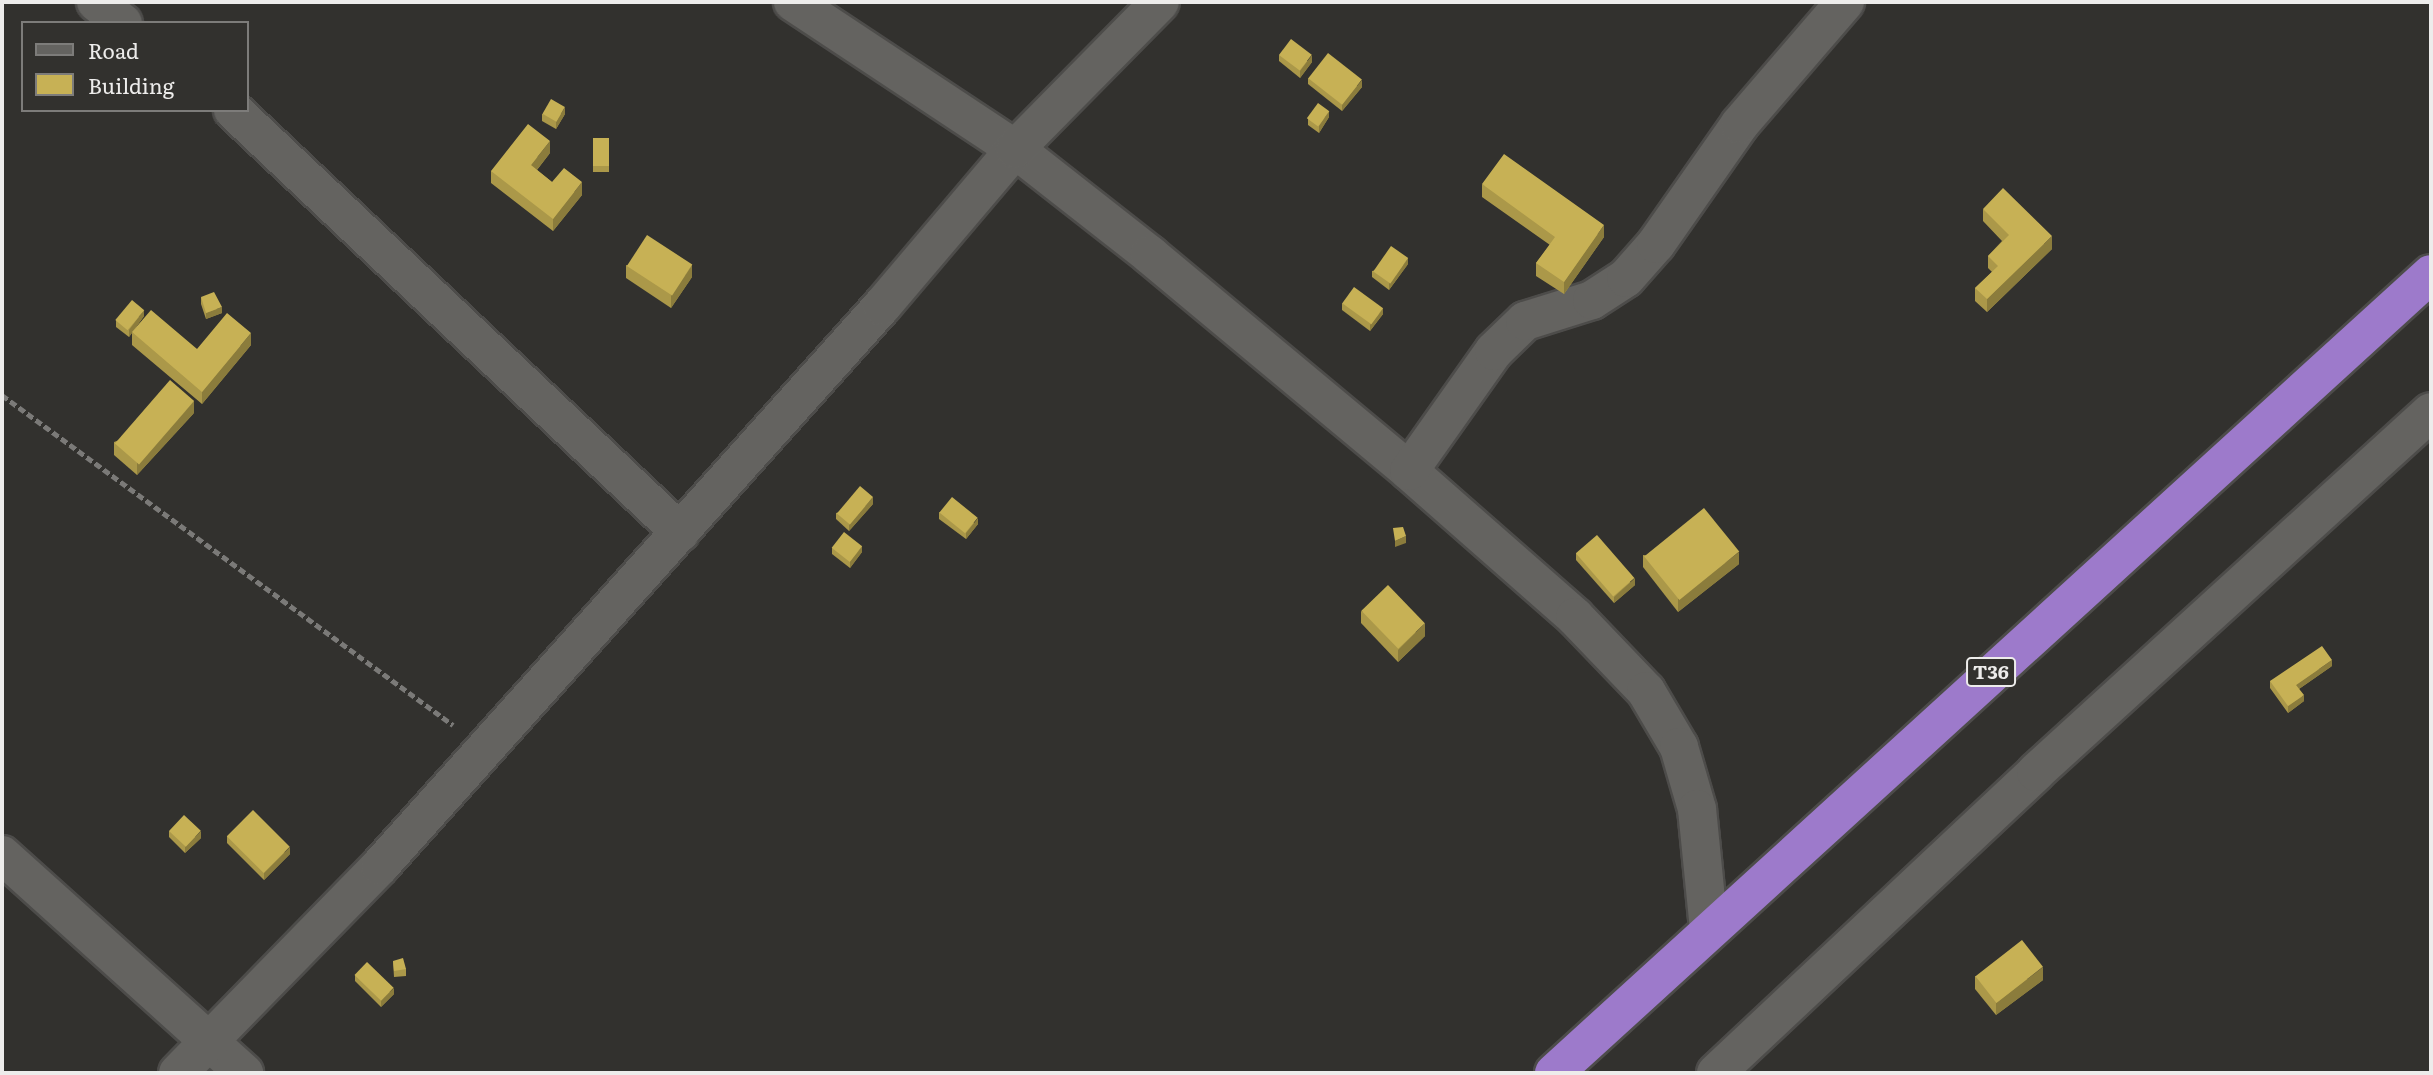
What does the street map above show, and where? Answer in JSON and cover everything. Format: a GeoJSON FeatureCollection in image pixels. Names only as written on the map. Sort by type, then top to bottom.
{"type":"FeatureCollection","features":[{"type":"Feature","properties":{"kind":"highway","name":"T36"},"geometry":{"type":"LineString","coordinates":[[1554,1073],[2431,274]]}},
{"type":"Feature","properties":{"kind":"street"},"geometry":{"type":"LineString","coordinates":[[96,2],[120,21]]}},
{"type":"Feature","properties":{"kind":"street"},"geometry":{"type":"LineString","coordinates":[[793,2],[1015,149],[1409,471],[1575,617],[1646,691],[1679,747],[1697,809],[1709,929]]}},
{"type":"Feature","properties":{"kind":"street"},"geometry":{"type":"LineString","coordinates":[[178,1073],[380,866],[680,532],[1015,149],[1160,2]]}},
{"type":"Feature","properties":{"kind":"street"},"geometry":{"type":"LineString","coordinates":[[1409,471],[1494,351],[1525,321],[1592,300],[1626,278],[1749,113],[1845,2]]}},
{"type":"Feature","properties":{"kind":"street"},"geometry":{"type":"LineString","coordinates":[[235,112],[680,532]]}},
{"type":"Feature","properties":{"kind":"street"},"geometry":{"type":"LineString","coordinates":[[1716,1073],[2036,772],[2431,412]]}},
{"type":"Feature","properties":{"kind":"street"},"geometry":{"type":"LineString","coordinates":[[2,855],[206,1043],[244,1073]]}},
{"type":"Feature","properties":{"kind":"path"},"geometry":{"type":"LineString","coordinates":[[2,395],[291,611],[487,748]]}},
{"type":"Feature","properties":{"kind":"building"},"geometry":{"type":"Polygon","coordinates":[[[1291,39],[1312,55],[1300,71],[1279,55],[1291,39]]]}},
{"type":"Feature","properties":{"kind":"building"},"geometry":{"type":"Polygon","coordinates":[[[1328,53],[1362,79],[1342,105],[1308,78],[1328,53]]]}},
{"type":"Feature","properties":{"kind":"building"},"geometry":{"type":"Polygon","coordinates":[[[551,99],[565,107],[556,122],[542,114],[551,99]]]}},
{"type":"Feature","properties":{"kind":"building"},"geometry":{"type":"Polygon","coordinates":[[[1318,103],[1329,111],[1318,127],[1307,118],[1318,103]]]}},
{"type":"Feature","properties":{"kind":"building"},"geometry":{"type":"Polygon","coordinates":[[[528,124],[550,141],[531,165],[552,182],[564,168],[582,182],[553,219],[491,171],[528,124]]]}},
{"type":"Feature","properties":{"kind":"building"},"geometry":{"type":"Polygon","coordinates":[[[593,138],[609,138],[609,166],[593,166],[593,138]]]}},
{"type":"Feature","properties":{"kind":"building"},"geometry":{"type":"Polygon","coordinates":[[[1504,154],[1604,225],[1564,282],[1536,263],[1555,237],[1482,184],[1504,154]]]}},
{"type":"Feature","properties":{"kind":"building"},"geometry":{"type":"Polygon","coordinates":[[[2003,188],[2052,236],[1987,299],[1975,288],[1998,266],[1988,256],[2009,235],[1983,209],[2003,188]]]}},
{"type":"Feature","properties":{"kind":"building"},"geometry":{"type":"Polygon","coordinates":[[[647,235],[692,264],[672,295],[627,266],[647,235]]]}},
{"type":"Feature","properties":{"kind":"building"},"geometry":{"type":"Polygon","coordinates":[[[1391,246],[1408,258],[1390,283],[1373,271],[1391,246]]]}},
{"type":"Feature","properties":{"kind":"building"},"geometry":{"type":"Polygon","coordinates":[[[1354,287],[1383,308],[1371,324],[1342,303],[1354,287]]]}},
{"type":"Feature","properties":{"kind":"building"},"geometry":{"type":"Polygon","coordinates":[[[214,292],[222,307],[206,313],[201,297],[214,292]]]}},
{"type":"Feature","properties":{"kind":"building"},"geometry":{"type":"Polygon","coordinates":[[[132,300],[144,310],[128,330],[115,320],[132,300]]]}},
{"type":"Feature","properties":{"kind":"building"},"geometry":{"type":"Polygon","coordinates":[[[151,310],[197,349],[227,313],[251,333],[202,392],[132,332],[151,310]]]}},
{"type":"Feature","properties":{"kind":"building"},"geometry":{"type":"Polygon","coordinates":[[[170,380],[194,401],[139,464],[115,443],[170,380]]]}},
{"type":"Feature","properties":{"kind":"building"},"geometry":{"type":"Polygon","coordinates":[[[860,486],[873,497],[850,525],[837,514],[860,486]]]}},
{"type":"Feature","properties":{"kind":"building"},"geometry":{"type":"Polygon","coordinates":[[[952,497],[978,518],[965,533],[939,513],[952,497]]]}},
{"type":"Feature","properties":{"kind":"building"},"geometry":{"type":"Polygon","coordinates":[[[1704,508],[1739,552],[1679,600],[1644,556],[1704,508]]]}},
{"type":"Feature","properties":{"kind":"building"},"geometry":{"type":"Polygon","coordinates":[[[1403,527],[1406,536],[1395,541],[1393,528],[1403,527]]]}},
{"type":"Feature","properties":{"kind":"building"},"geometry":{"type":"Polygon","coordinates":[[[844,532],[862,546],[850,562],[832,548],[844,532]]]}},
{"type":"Feature","properties":{"kind":"building"},"geometry":{"type":"Polygon","coordinates":[[[1597,535],[1634,578],[1613,596],[1576,553],[1597,535]]]}},
{"type":"Feature","properties":{"kind":"building"},"geometry":{"type":"Polygon","coordinates":[[[1388,585],[1425,623],[1398,649],[1361,611],[1388,585]]]}},
{"type":"Feature","properties":{"kind":"building"},"geometry":{"type":"Polygon","coordinates":[[[2322,646],[2332,660],[2296,685],[2304,695],[2288,706],[2270,681],[2322,646]]]}},
{"type":"Feature","properties":{"kind":"building"},"geometry":{"type":"Polygon","coordinates":[[[253,810],[290,847],[264,873],[227,836],[253,810]]]}},
{"type":"Feature","properties":{"kind":"building"},"geometry":{"type":"Polygon","coordinates":[[[184,815],[201,831],[186,847],[169,831],[184,815]]]}},
{"type":"Feature","properties":{"kind":"building"},"geometry":{"type":"Polygon","coordinates":[[[2022,940],[2043,967],[1996,1003],[1976,976],[2022,940]]]}},
{"type":"Feature","properties":{"kind":"building"},"geometry":{"type":"Polygon","coordinates":[[[403,958],[406,969],[394,971],[393,961],[403,958]]]}},
{"type":"Feature","properties":{"kind":"building"},"geometry":{"type":"Polygon","coordinates":[[[367,962],[394,988],[381,1001],[354,975],[367,962]]]}}]}
